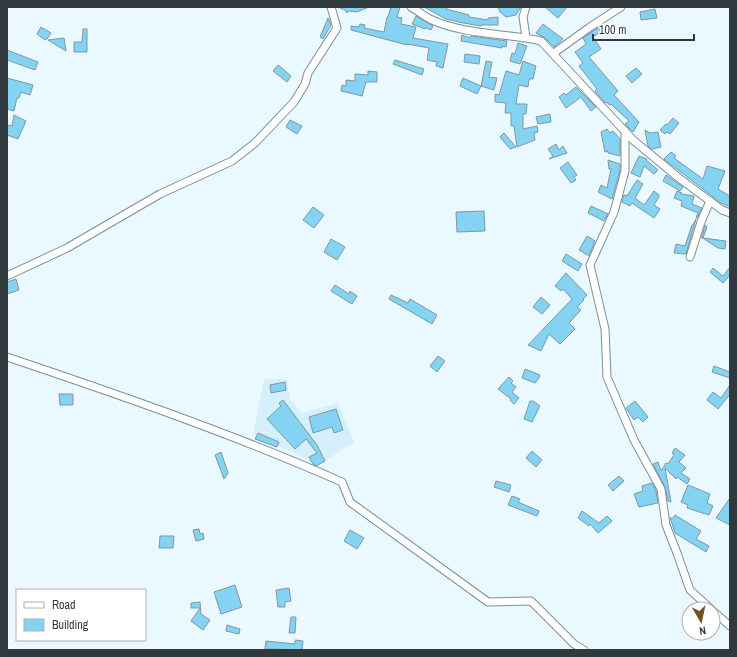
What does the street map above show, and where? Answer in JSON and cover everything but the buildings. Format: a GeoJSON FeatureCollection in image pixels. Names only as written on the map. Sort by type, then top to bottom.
{"type":"FeatureCollection","features":[{"type":"Feature","properties":{"kind":"street"},"geometry":{"type":"LineString","coordinates":[[7,276],[67,248],[160,194],[232,162],[255,143],[294,102],[305,84],[308,73],[337,28],[331,7]]}},
{"type":"Feature","properties":{"kind":"street"},"geometry":{"type":"LineString","coordinates":[[411,7],[432,20],[468,31],[526,37],[541,41],[633,140],[710,201],[722,210],[730,213]]}},
{"type":"Feature","properties":{"kind":"street"},"geometry":{"type":"LineString","coordinates":[[526,7],[523,17],[526,37]]}},
{"type":"Feature","properties":{"kind":"street"},"geometry":{"type":"LineString","coordinates":[[554,54],[590,27],[621,7]]}},
{"type":"Feature","properties":{"kind":"street"},"geometry":{"type":"LineString","coordinates":[[625,132],[624,171],[618,198],[614,212],[590,265],[605,328],[607,377],[634,440],[660,489],[666,525],[690,590],[702,601]]}},
{"type":"Feature","properties":{"kind":"street"},"geometry":{"type":"LineString","coordinates":[[690,257],[701,222],[710,201]]}},
{"type":"Feature","properties":{"kind":"street"},"geometry":{"type":"LineString","coordinates":[[7,357],[150,406],[288,458],[342,482],[350,502],[488,602],[531,601],[574,644],[584,650]]}},
{"type":"Feature","properties":{"kind":"street"},"geometry":{"type":"LineString","coordinates":[[721,618],[730,626]]}},
{"type":"Feature","properties":{"kind":"shaded area"},"geometry":{"type":"Polygon","coordinates":[[[264,379],[287,379],[290,399],[302,413],[338,403],[354,442],[319,465],[253,434],[264,379]]]}}]}
